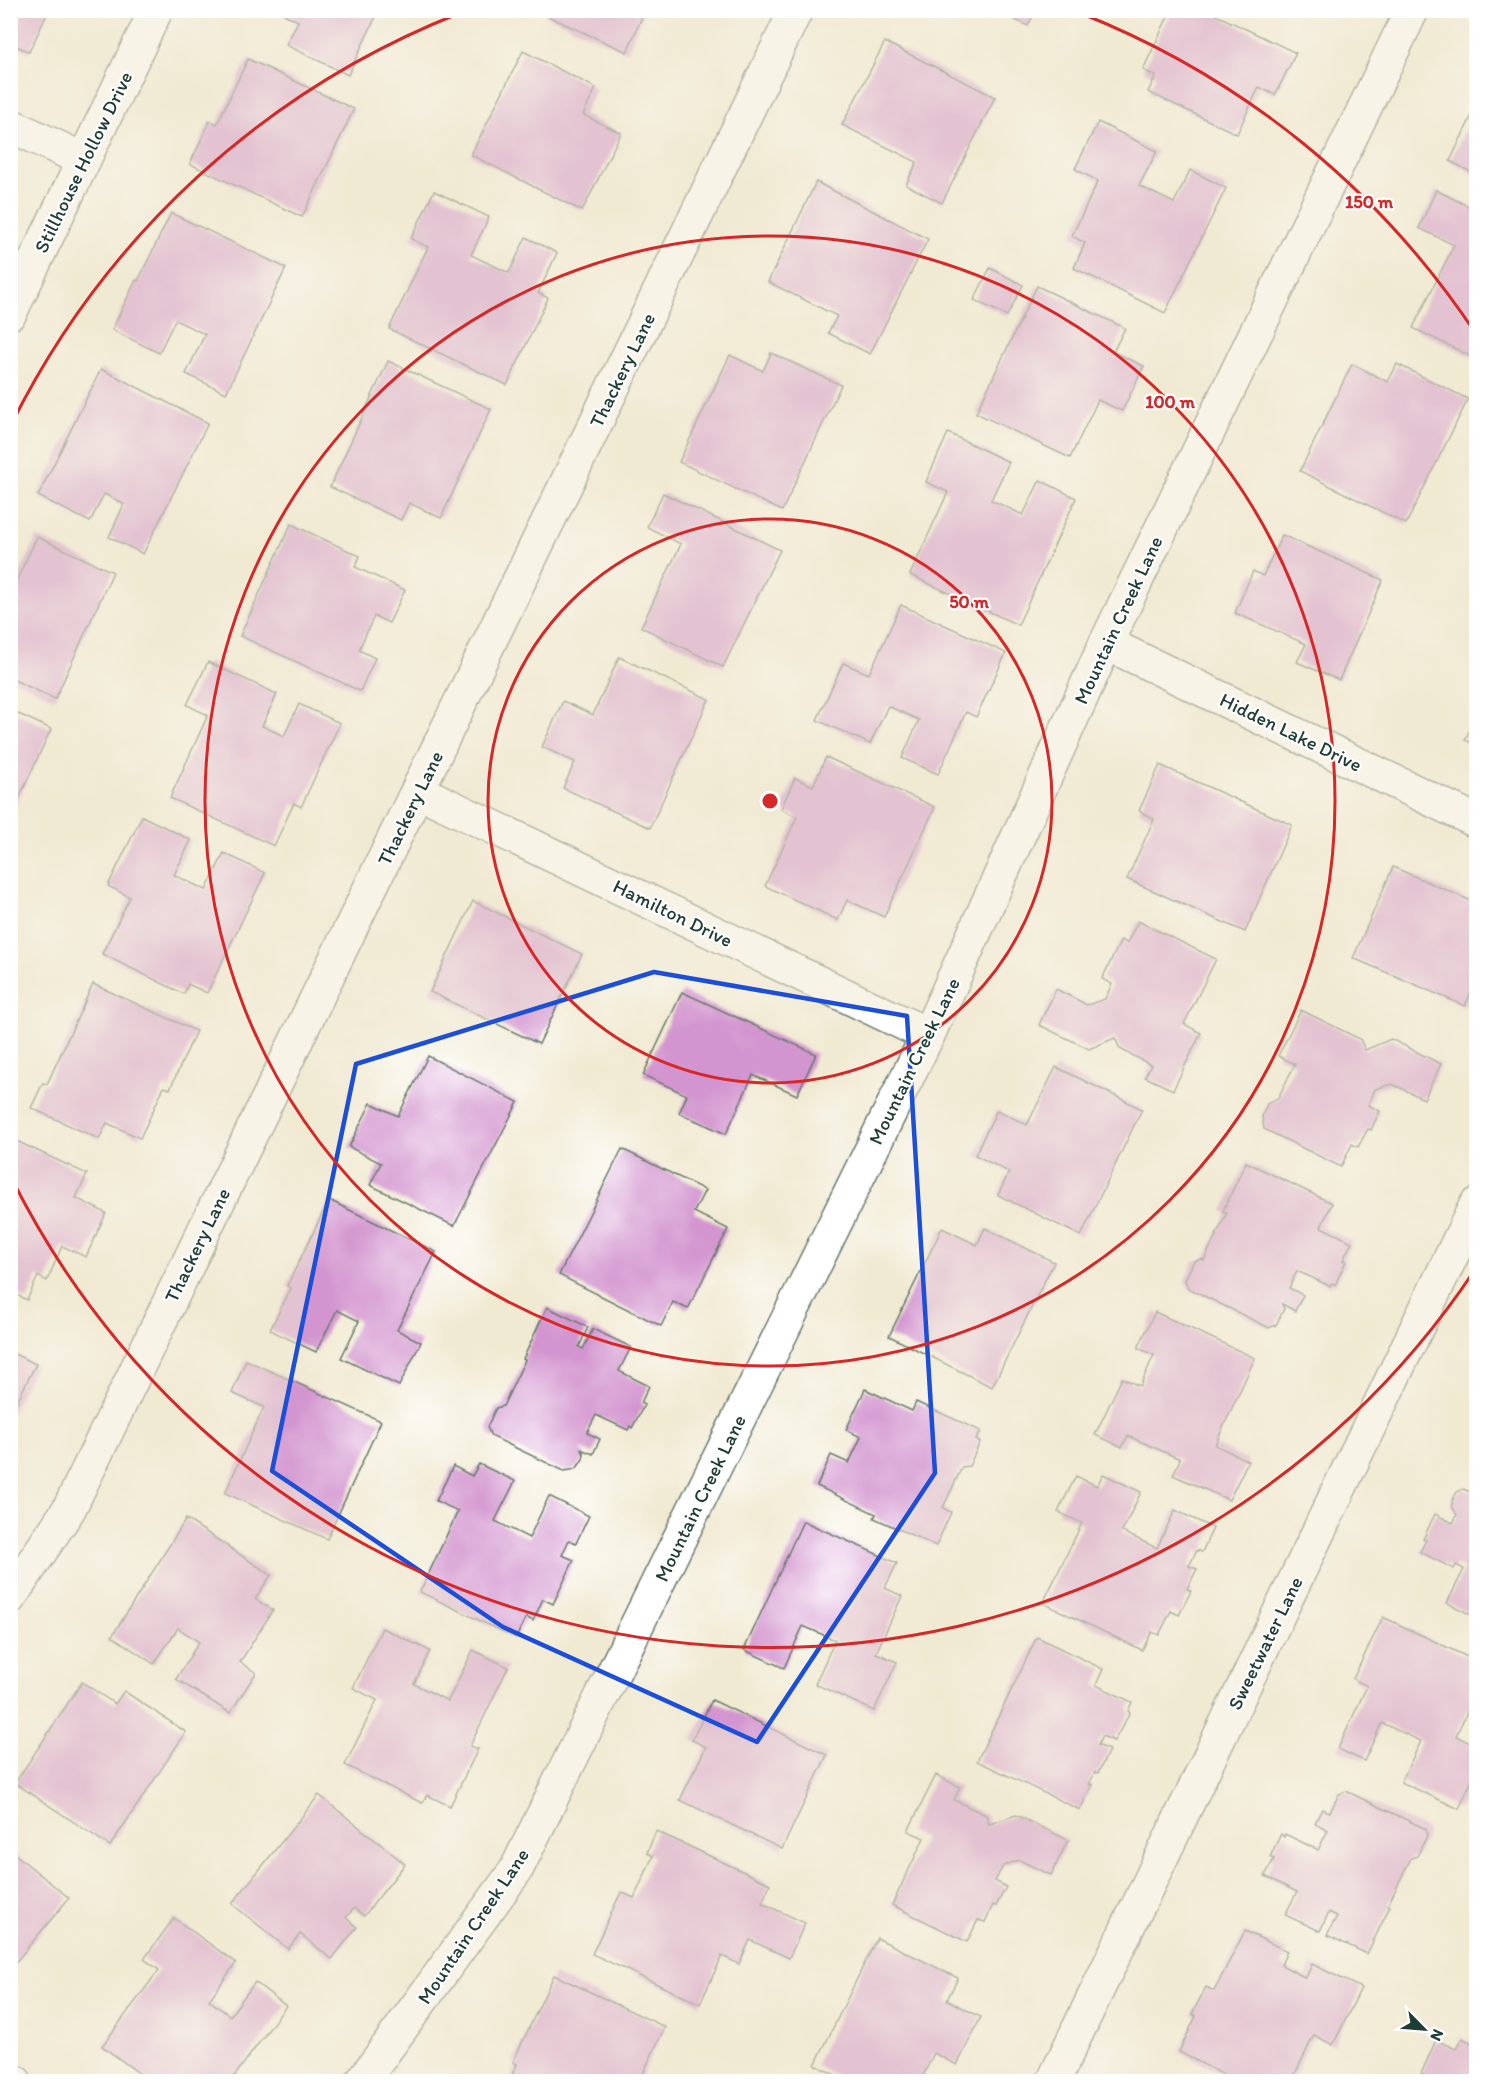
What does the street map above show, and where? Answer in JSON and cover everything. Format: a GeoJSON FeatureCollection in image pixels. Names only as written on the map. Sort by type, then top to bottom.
{"type":"FeatureCollection","features":[{"type":"Feature","properties":{"kind":"street","name":"Stillhouse Hollow Drive"},"geometry":{"type":"LineString","coordinates":[[10,313],[156,10]]}},
{"type":"Feature","properties":{"kind":"street","name":"Thackery Lane"},"geometry":{"type":"LineString","coordinates":[[10,1597],[69,1509],[796,10]]}},
{"type":"Feature","properties":{"kind":"street","name":"Mountain Creek Lane"},"geometry":{"type":"LineString","coordinates":[[362,2082],[516,1870],[928,1035],[1106,643],[1412,10]]}},
{"type":"Feature","properties":{"kind":"street"},"geometry":{"type":"LineString","coordinates":[[10,125],[84,160]]}},
{"type":"Feature","properties":{"kind":"street","name":"Hidden Lake Drive"},"geometry":{"type":"LineString","coordinates":[[1106,643],[1476,821]]}},
{"type":"Feature","properties":{"kind":"street","name":"Hamilton Drive"},"geometry":{"type":"LineString","coordinates":[[418,791],[928,1035]]}},
{"type":"Feature","properties":{"kind":"street","name":"Sweetwater Lane"},"geometry":{"type":"LineString","coordinates":[[1053,2082],[1476,1205]]}},
{"type":"Feature","properties":{"kind":"street"},"geometry":{"type":"LineString","coordinates":[[10,2078],[15,2082]]}},
{"type":"Feature","properties":{"kind":"highlighted area"},"geometry":{"type":"Polygon","coordinates":[[[654,972],[907,1016],[935,1473],[757,1742],[503,1627],[272,1471],[356,1064],[654,972]]]}},
{"type":"Feature","properties":{"kind":"building"},"geometry":{"type":"Polygon","coordinates":[[[10,10],[49,10],[29,52],[10,43],[10,10]]]}},
{"type":"Feature","properties":{"kind":"building"},"geometry":{"type":"Polygon","coordinates":[[[276,10],[379,10],[348,75],[286,45],[298,21],[276,10]]]}},
{"type":"Feature","properties":{"kind":"building"},"geometry":{"type":"Polygon","coordinates":[[[547,10],[645,10],[627,52],[545,15],[547,10]]]}},
{"type":"Feature","properties":{"kind":"building"},"geometry":{"type":"Polygon","coordinates":[[[995,10],[1036,10],[1028,26],[995,10]]]}},
{"type":"Feature","properties":{"kind":"building"},"geometry":{"type":"Polygon","coordinates":[[[1171,10],[1206,10],[1296,53],[1275,95],[1259,87],[1237,134],[1148,92],[1156,76],[1143,70],[1171,10]]]}},
{"type":"Feature","properties":{"kind":"building"},"geometry":{"type":"Polygon","coordinates":[[[885,42],[995,97],[942,203],[906,185],[917,162],[842,125],[885,42]]]}},
{"type":"Feature","properties":{"kind":"building"},"geometry":{"type":"Polygon","coordinates":[[[523,51],[596,88],[583,115],[621,133],[582,211],[471,155],[523,51]]]}},
{"type":"Feature","properties":{"kind":"building"},"geometry":{"type":"Polygon","coordinates":[[[248,59],[354,109],[302,217],[190,164],[210,121],[217,124],[248,59]]]}},
{"type":"Feature","properties":{"kind":"building"},"geometry":{"type":"Polygon","coordinates":[[[1476,107],[1476,175],[1450,161],[1476,107]]]}},
{"type":"Feature","properties":{"kind":"building"},"geometry":{"type":"Polygon","coordinates":[[[1098,122],[1157,151],[1139,186],[1174,203],[1190,170],[1226,188],[1165,313],[1074,268],[1085,243],[1072,236],[1098,181],[1075,169],[1098,122]]]}},
{"type":"Feature","properties":{"kind":"building"},"geometry":{"type":"Polygon","coordinates":[[[816,182],[928,239],[870,354],[828,333],[837,316],[768,282],[816,182]]]}},
{"type":"Feature","properties":{"kind":"building"},"geometry":{"type":"Polygon","coordinates":[[[1436,190],[1476,210],[1476,359],[1413,328],[1454,245],[1419,228],[1436,190]]]}},
{"type":"Feature","properties":{"kind":"building"},"geometry":{"type":"Polygon","coordinates":[[[434,191],[489,217],[471,255],[509,273],[526,237],[557,253],[538,293],[548,298],[507,385],[389,329],[428,247],[411,239],[434,191]]]}},
{"type":"Feature","properties":{"kind":"building"},"geometry":{"type":"Polygon","coordinates":[[[171,213],[286,268],[226,393],[186,374],[205,334],[175,320],[159,353],[112,330],[171,213]]]}},
{"type":"Feature","properties":{"kind":"building"},"geometry":{"type":"Polygon","coordinates":[[[990,268],[1023,285],[1007,316],[974,300],[990,268]]]}},
{"type":"Feature","properties":{"kind":"building"},"geometry":{"type":"Polygon","coordinates":[[[1037,286],[1125,328],[1113,352],[1144,366],[1122,411],[1098,400],[1070,458],[976,413],[1037,286]]]}},
{"type":"Feature","properties":{"kind":"building"},"geometry":{"type":"Polygon","coordinates":[[[771,353],[841,385],[782,511],[679,462],[730,355],[763,371],[771,353]]]}},
{"type":"Feature","properties":{"kind":"building"},"geometry":{"type":"Polygon","coordinates":[[[388,361],[491,409],[441,518],[409,503],[401,520],[330,487],[388,361]]]}},
{"type":"Feature","properties":{"kind":"building"},"geometry":{"type":"Polygon","coordinates":[[[1352,364],[1388,382],[1397,364],[1468,399],[1406,524],[1300,471],[1352,364]]]}},
{"type":"Feature","properties":{"kind":"building"},"geometry":{"type":"Polygon","coordinates":[[[101,369],[208,423],[143,554],[109,537],[124,504],[104,494],[90,522],[38,496],[101,369]]]}},
{"type":"Feature","properties":{"kind":"building"},"geometry":{"type":"Polygon","coordinates":[[[948,433],[1009,462],[991,500],[1023,515],[1040,480],[1076,498],[1018,625],[910,575],[948,492],[926,482],[948,433]]]}},
{"type":"Feature","properties":{"kind":"building"},"geometry":{"type":"Polygon","coordinates":[[[663,493],[780,550],[723,667],[641,627],[681,544],[647,527],[663,493]]]}},
{"type":"Feature","properties":{"kind":"building"},"geometry":{"type":"Polygon","coordinates":[[[291,524],[360,556],[355,567],[405,590],[389,623],[374,616],[359,650],[375,658],[360,691],[240,636],[291,524]]]}},
{"type":"Feature","properties":{"kind":"building"},"geometry":{"type":"Polygon","coordinates":[[[1282,535],[1383,580],[1339,680],[1297,662],[1306,644],[1235,613],[1253,571],[1263,576],[1282,535]]]}},
{"type":"Feature","properties":{"kind":"building"},"geometry":{"type":"Polygon","coordinates":[[[37,537],[113,572],[55,699],[10,678],[10,594],[37,537]]]}},
{"type":"Feature","properties":{"kind":"building"},"geometry":{"type":"Polygon","coordinates":[[[901,605],[1006,653],[976,717],[966,712],[938,774],[902,758],[919,720],[888,706],[870,744],[817,720],[843,663],[869,674],[901,605]]]}},
{"type":"Feature","properties":{"kind":"building"},"geometry":{"type":"Polygon","coordinates":[[[619,657],[709,699],[650,828],[563,788],[575,762],[542,747],[563,701],[593,715],[619,657]]]}},
{"type":"Feature","properties":{"kind":"building"},"geometry":{"type":"Polygon","coordinates":[[[208,662],[277,694],[262,726],[284,736],[299,704],[340,723],[301,807],[294,803],[274,846],[170,798],[208,715],[187,705],[208,662]]]}},
{"type":"Feature","properties":{"kind":"building"},"geometry":{"type":"Polygon","coordinates":[[[10,710],[51,729],[10,818],[10,710]]]}},
{"type":"Feature","properties":{"kind":"building"},"geometry":{"type":"Polygon","coordinates":[[[1476,716],[1476,745],[1465,740],[1476,716]]]}},
{"type":"Feature","properties":{"kind":"building"},"geometry":{"type":"Polygon","coordinates":[[[826,757],[935,807],[884,917],[847,900],[838,920],[765,886],[797,817],[781,809],[795,778],[813,786],[826,757]]]}},
{"type":"Feature","properties":{"kind":"building"},"geometry":{"type":"Polygon","coordinates":[[[1160,765],[1292,825],[1245,932],[1127,879],[1154,819],[1139,811],[1160,765]]]}},
{"type":"Feature","properties":{"kind":"building"},"geometry":{"type":"Polygon","coordinates":[[[142,816],[191,840],[174,875],[206,890],[224,853],[265,873],[207,993],[188,984],[184,994],[102,954],[130,897],[108,886],[142,816]]]}},
{"type":"Feature","properties":{"kind":"building"},"geometry":{"type":"Polygon","coordinates":[[[1393,867],[1476,903],[1476,980],[1465,1006],[1353,958],[1393,867]]]}},
{"type":"Feature","properties":{"kind":"building"},"geometry":{"type":"Polygon","coordinates":[[[473,901],[582,954],[539,1044],[430,992],[473,901]]]}},
{"type":"Feature","properties":{"kind":"building"},"geometry":{"type":"Polygon","coordinates":[[[1138,921],[1216,959],[1184,1024],[1201,1033],[1173,1090],[1145,1077],[1151,1065],[1120,1049],[1115,1038],[1089,1049],[1039,1025],[1056,989],[1087,1005],[1105,999],[1112,984],[1102,979],[1121,940],[1127,943],[1138,921]]]}},
{"type":"Feature","properties":{"kind":"building"},"geometry":{"type":"Polygon","coordinates":[[[93,984],[196,1031],[170,1089],[164,1087],[140,1138],[107,1123],[99,1139],[31,1108],[43,1083],[47,1084],[93,984]]]}},
{"type":"Feature","properties":{"kind":"building"},"geometry":{"type":"Polygon","coordinates":[[[682,992],[816,1054],[797,1095],[753,1075],[726,1134],[679,1113],[687,1095],[643,1075],[682,992]]]}},
{"type":"Feature","properties":{"kind":"building"},"geometry":{"type":"Polygon","coordinates":[[[1301,1010],[1360,1039],[1365,1050],[1391,1039],[1441,1064],[1424,1099],[1392,1084],[1375,1089],[1368,1105],[1380,1111],[1371,1130],[1368,1129],[1358,1147],[1352,1144],[1341,1167],[1264,1129],[1262,1116],[1267,1104],[1278,1098],[1295,1064],[1278,1056],[1301,1010]]]}},
{"type":"Feature","properties":{"kind":"building"},"geometry":{"type":"Polygon","coordinates":[[[428,1056],[518,1102],[454,1226],[370,1185],[381,1163],[349,1147],[371,1103],[398,1116],[428,1056]]]}},
{"type":"Feature","properties":{"kind":"building"},"geometry":{"type":"Polygon","coordinates":[[[1056,1067],[1142,1109],[1081,1236],[998,1195],[1009,1172],[975,1155],[997,1110],[1027,1125],[1056,1067]]]}},
{"type":"Feature","properties":{"kind":"building"},"geometry":{"type":"Polygon","coordinates":[[[10,1138],[87,1174],[76,1198],[106,1213],[86,1257],[62,1246],[47,1281],[38,1276],[27,1300],[10,1292],[10,1138]]]}},
{"type":"Feature","properties":{"kind":"building"},"geometry":{"type":"Polygon","coordinates":[[[622,1149],[705,1190],[694,1212],[728,1229],[688,1309],[673,1302],[661,1326],[559,1275],[622,1149]]]}},
{"type":"Feature","properties":{"kind":"building"},"geometry":{"type":"Polygon","coordinates":[[[1246,1162],[1332,1203],[1321,1227],[1352,1242],[1335,1285],[1332,1283],[1330,1286],[1297,1271],[1289,1288],[1303,1295],[1295,1311],[1282,1304],[1284,1309],[1276,1325],[1269,1328],[1188,1288],[1185,1280],[1194,1261],[1204,1260],[1227,1213],[1223,1211],[1246,1162]]]}},
{"type":"Feature","properties":{"kind":"building"},"geometry":{"type":"Polygon","coordinates":[[[329,1200],[436,1252],[397,1330],[421,1342],[399,1386],[341,1358],[359,1321],[337,1310],[316,1352],[270,1330],[291,1288],[287,1286],[329,1200]]]}},
{"type":"Feature","properties":{"kind":"building"},"geometry":{"type":"Polygon","coordinates":[[[942,1228],[977,1245],[985,1228],[1054,1262],[992,1387],[889,1336],[942,1228]]]}},
{"type":"Feature","properties":{"kind":"building"},"geometry":{"type":"Polygon","coordinates":[[[547,1307],[588,1327],[579,1347],[583,1349],[593,1329],[631,1347],[619,1371],[649,1386],[641,1403],[644,1405],[632,1428],[630,1426],[628,1430],[596,1415],[587,1433],[600,1439],[593,1454],[581,1449],[584,1454],[583,1459],[577,1468],[564,1471],[491,1436],[487,1427],[496,1408],[503,1406],[547,1307]]]}},
{"type":"Feature","properties":{"kind":"building"},"geometry":{"type":"Polygon","coordinates":[[[1155,1312],[1255,1358],[1215,1445],[1248,1461],[1229,1500],[1173,1475],[1180,1459],[1128,1436],[1122,1447],[1095,1435],[1122,1378],[1140,1386],[1154,1355],[1138,1348],[1155,1312]]]}},
{"type":"Feature","properties":{"kind":"building"},"geometry":{"type":"Polygon","coordinates":[[[10,1352],[36,1364],[10,1415],[10,1352]]]}},
{"type":"Feature","properties":{"kind":"building"},"geometry":{"type":"Polygon","coordinates":[[[246,1360],[381,1421],[327,1539],[225,1493],[264,1407],[232,1393],[246,1360]]]}},
{"type":"Feature","properties":{"kind":"building"},"geometry":{"type":"Polygon","coordinates":[[[865,1389],[912,1411],[916,1402],[981,1431],[976,1440],[980,1442],[969,1466],[962,1467],[943,1508],[951,1512],[936,1546],[874,1518],[876,1514],[817,1486],[831,1455],[849,1463],[861,1437],[846,1430],[865,1389]]]}},
{"type":"Feature","properties":{"kind":"building"},"geometry":{"type":"Polygon","coordinates":[[[479,1464],[515,1481],[495,1521],[529,1538],[549,1496],[589,1516],[576,1543],[569,1540],[562,1555],[574,1560],[553,1604],[543,1599],[533,1621],[526,1617],[516,1638],[420,1592],[458,1511],[436,1501],[453,1466],[472,1476],[479,1464]]]}},
{"type":"Feature","properties":{"kind":"building"},"geometry":{"type":"Polygon","coordinates":[[[1103,1474],[1141,1492],[1122,1532],[1157,1548],[1175,1510],[1213,1528],[1202,1552],[1197,1550],[1189,1566],[1197,1569],[1187,1589],[1191,1591],[1179,1615],[1171,1611],[1159,1635],[1152,1632],[1142,1650],[1043,1603],[1082,1523],[1058,1512],[1076,1476],[1097,1486],[1103,1474]]]}},
{"type":"Feature","properties":{"kind":"building"},"geometry":{"type":"Polygon","coordinates":[[[1463,1489],[1476,1494],[1476,1617],[1447,1603],[1464,1569],[1456,1565],[1454,1569],[1420,1552],[1426,1540],[1423,1539],[1435,1514],[1453,1523],[1457,1515],[1452,1501],[1457,1492],[1463,1489]]]}},
{"type":"Feature","properties":{"kind":"building"},"geometry":{"type":"Polygon","coordinates":[[[186,1519],[271,1575],[255,1599],[273,1610],[240,1662],[256,1673],[230,1713],[176,1679],[199,1642],[178,1628],[154,1664],[112,1636],[186,1519]]]}},
{"type":"Feature","properties":{"kind":"building"},"geometry":{"type":"Polygon","coordinates":[[[803,1521],[897,1563],[885,1588],[902,1596],[876,1653],[897,1662],[874,1711],[815,1684],[835,1640],[803,1626],[784,1668],[744,1650],[803,1521]]]}},
{"type":"Feature","properties":{"kind":"building"},"geometry":{"type":"Polygon","coordinates":[[[1383,1617],[1476,1661],[1476,1692],[1456,1736],[1476,1746],[1476,1770],[1459,1809],[1401,1782],[1421,1741],[1382,1723],[1364,1761],[1338,1749],[1367,1686],[1353,1679],[1383,1617]]]}},
{"type":"Feature","properties":{"kind":"building"},"geometry":{"type":"Polygon","coordinates":[[[382,1628],[430,1651],[414,1684],[448,1701],[473,1650],[508,1667],[470,1746],[478,1749],[450,1806],[427,1795],[422,1803],[345,1765],[377,1700],[353,1688],[382,1628]]]}},
{"type":"Feature","properties":{"kind":"building"},"geometry":{"type":"Polygon","coordinates":[[[1037,1637],[1103,1669],[1096,1685],[1132,1702],[1128,1711],[1130,1713],[1114,1741],[1102,1736],[1098,1745],[1109,1750],[1098,1773],[1095,1772],[1089,1784],[1092,1785],[1080,1810],[977,1761],[1037,1637]]]}},
{"type":"Feature","properties":{"kind":"building"},"geometry":{"type":"Polygon","coordinates":[[[82,1682],[115,1704],[124,1691],[186,1732],[110,1846],[15,1783],[82,1682]]]}},
{"type":"Feature","properties":{"kind":"building"},"geometry":{"type":"Polygon","coordinates":[[[712,1700],[827,1755],[782,1849],[680,1800],[706,1747],[692,1740],[712,1700]]]}},
{"type":"Feature","properties":{"kind":"building"},"geometry":{"type":"Polygon","coordinates":[[[936,1775],[960,1787],[954,1800],[986,1815],[989,1824],[1016,1815],[1068,1840],[1051,1875],[1019,1860],[1003,1866],[995,1881],[1006,1887],[996,1906],[993,1905],[985,1922],[978,1920],[967,1942],[892,1905],[924,1838],[908,1831],[936,1775]]]}},
{"type":"Feature","properties":{"kind":"building"},"geometry":{"type":"Polygon","coordinates":[[[1346,1791],[1426,1829],[1427,1836],[1417,1856],[1411,1858],[1367,1954],[1327,1935],[1337,1916],[1329,1912],[1320,1931],[1285,1915],[1297,1892],[1265,1876],[1274,1859],[1270,1857],[1281,1834],[1318,1850],[1328,1830],[1315,1823],[1322,1809],[1330,1812],[1339,1794],[1346,1791]]]}},
{"type":"Feature","properties":{"kind":"building"},"geometry":{"type":"Polygon","coordinates":[[[319,1795],[405,1864],[364,1916],[354,1908],[346,1918],[357,1927],[332,1959],[300,1934],[288,1949],[232,1904],[319,1795]]]}},
{"type":"Feature","properties":{"kind":"building"},"geometry":{"type":"Polygon","coordinates":[[[656,1831],[770,1884],[762,1903],[805,1923],[789,1958],[750,1940],[739,1964],[722,1956],[700,2004],[592,1954],[621,1892],[634,1898],[653,1856],[647,1853],[656,1831]]]}},
{"type":"Feature","properties":{"kind":"building"},"geometry":{"type":"Polygon","coordinates":[[[10,1850],[69,1898],[10,1969],[10,1850]]]}},
{"type":"Feature","properties":{"kind":"building"},"geometry":{"type":"Polygon","coordinates":[[[174,1918],[236,1963],[209,2000],[230,2016],[255,1982],[286,2006],[230,2082],[151,2082],[102,2046],[159,1970],[144,1959],[174,1918]]]}},
{"type":"Feature","properties":{"kind":"building"},"geometry":{"type":"Polygon","coordinates":[[[1245,1931],[1287,1951],[1281,1965],[1306,1978],[1312,1964],[1361,1988],[1333,2045],[1314,2035],[1291,2082],[1238,2082],[1179,2052],[1196,2016],[1192,2014],[1206,1987],[1214,1991],[1245,1931]]]}},
{"type":"Feature","properties":{"kind":"building"},"geometry":{"type":"Polygon","coordinates":[[[877,1938],[958,1978],[947,2000],[981,2017],[957,2065],[934,2053],[920,2082],[850,2082],[815,2065],[877,1938]]]}},
{"type":"Feature","properties":{"kind":"building"},"geometry":{"type":"Polygon","coordinates":[[[554,1975],[665,2027],[639,2082],[509,2082],[517,2064],[513,2062],[554,1975]]]}},
{"type":"Feature","properties":{"kind":"building"},"geometry":{"type":"Polygon","coordinates":[[[1462,2038],[1476,2045],[1476,2082],[1438,2082],[1421,2074],[1436,2040],[1456,2049],[1462,2038]]]}}]}
